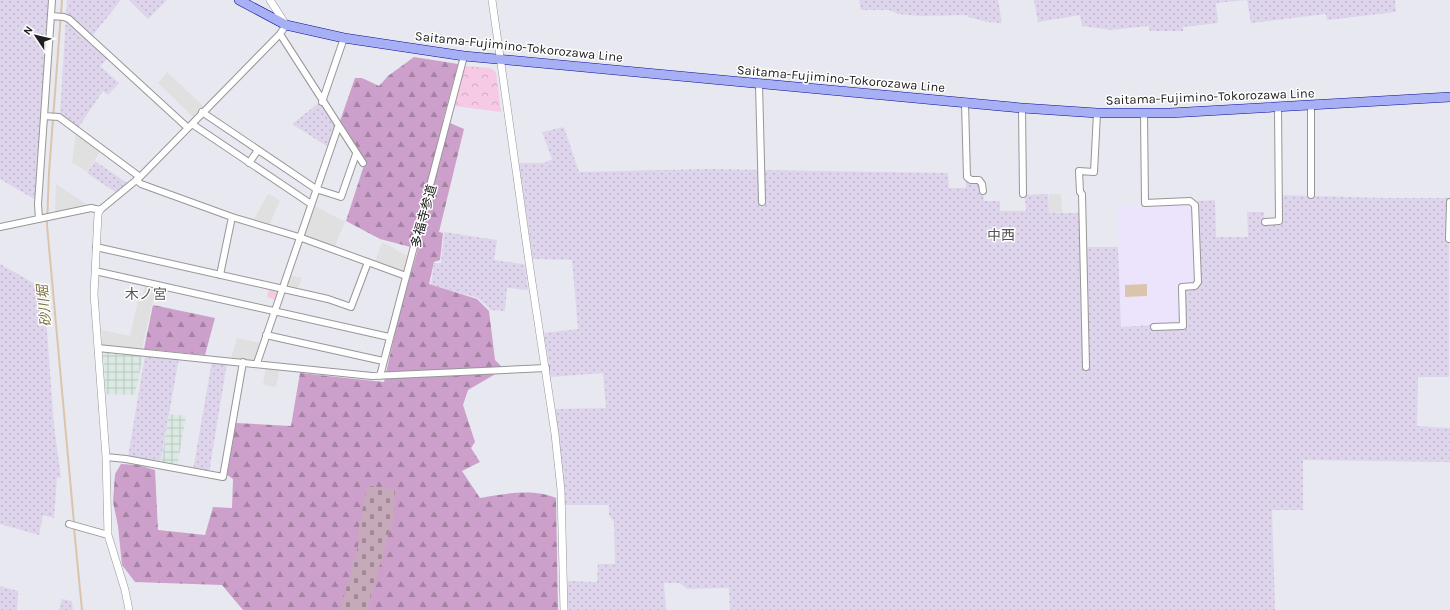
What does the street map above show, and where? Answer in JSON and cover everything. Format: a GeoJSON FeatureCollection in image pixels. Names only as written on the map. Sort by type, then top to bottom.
{"type":"FeatureCollection","features":[{"type":"Feature","properties":{"kind":"main road","name":"Saitama-Fujimino-Tokorozawa Line"},"geometry":{"type":"LineString","coordinates":[[239,0],[286,26],[344,38],[464,56],[665,73],[759,84],[1022,108],[1097,113],[1144,114],[1278,108],[1450,97]]}},
{"type":"Feature","properties":{"kind":"street"},"geometry":{"type":"LineString","coordinates":[[40,218],[38,204],[52,0]]}},
{"type":"Feature","properties":{"kind":"street"},"geometry":{"type":"LineString","coordinates":[[129,610],[125,590],[108,535],[106,457],[94,294],[98,214],[100,210],[138,179],[280,34],[286,26],[270,0]]}},
{"type":"Feature","properties":{"kind":"street"},"geometry":{"type":"LineString","coordinates":[[492,0],[502,60],[530,269],[546,368],[561,490],[564,610]]}},
{"type":"Feature","properties":{"kind":"street"},"geometry":{"type":"LineString","coordinates":[[50,16],[64,17],[190,126],[311,204]]}},
{"type":"Feature","properties":{"kind":"street"},"geometry":{"type":"LineString","coordinates":[[280,34],[322,102],[363,163]]}},
{"type":"Feature","properties":{"kind":"street"},"geometry":{"type":"LineString","coordinates":[[322,102],[344,38]]}},
{"type":"Feature","properties":{"kind":"street","name":"多福寺参道"},"geometry":{"type":"LineString","coordinates":[[380,376],[464,56]]}},
{"type":"Feature","properties":{"kind":"street"},"geometry":{"type":"LineString","coordinates":[[759,84],[762,202]]}},
{"type":"Feature","properties":{"kind":"street"},"geometry":{"type":"LineString","coordinates":[[965,103],[967,176],[971,180],[979,180],[982,184],[983,192]]}},
{"type":"Feature","properties":{"kind":"street"},"geometry":{"type":"LineString","coordinates":[[1311,106],[1311,196]]}},
{"type":"Feature","properties":{"kind":"street"},"geometry":{"type":"LineString","coordinates":[[1022,108],[1023,194]]}},
{"type":"Feature","properties":{"kind":"street"},"geometry":{"type":"LineString","coordinates":[[1265,222],[1279,221],[1278,108]]}},
{"type":"Feature","properties":{"kind":"street"},"geometry":{"type":"LineString","coordinates":[[202,112],[316,189],[341,197],[356,154]]}},
{"type":"Feature","properties":{"kind":"street"},"geometry":{"type":"LineString","coordinates":[[1086,367],[1082,194],[1080,192],[1079,171],[1094,172],[1097,113]]}},
{"type":"Feature","properties":{"kind":"street"},"geometry":{"type":"LineString","coordinates":[[1144,114],[1145,203],[1190,201],[1195,205],[1198,282],[1195,286],[1182,287],[1183,326],[1154,327]]}},
{"type":"Feature","properties":{"kind":"street"},"geometry":{"type":"LineString","coordinates":[[45,116],[58,117],[138,179],[141,184],[232,217],[299,237],[406,276]]}},
{"type":"Feature","properties":{"kind":"street"},"geometry":{"type":"LineString","coordinates":[[256,363],[338,126]]}},
{"type":"Feature","properties":{"kind":"street"},"geometry":{"type":"LineString","coordinates":[[249,163],[258,150]]}},
{"type":"Feature","properties":{"kind":"street"},"geometry":{"type":"LineString","coordinates":[[1449,239],[1450,202]]}},
{"type":"Feature","properties":{"kind":"street"},"geometry":{"type":"LineString","coordinates":[[0,227],[91,208],[100,210]]}},
{"type":"Feature","properties":{"kind":"street"},"geometry":{"type":"LineString","coordinates":[[220,275],[232,217]]}},
{"type":"Feature","properties":{"kind":"street"},"geometry":{"type":"LineString","coordinates":[[96,247],[328,298],[351,307],[368,262]]}},
{"type":"Feature","properties":{"kind":"street"},"geometry":{"type":"LineString","coordinates":[[95,271],[389,337]]}},
{"type":"Feature","properties":{"kind":"street"},"geometry":{"type":"LineString","coordinates":[[266,335],[383,361]]}},
{"type":"Feature","properties":{"kind":"street"},"geometry":{"type":"LineString","coordinates":[[98,348],[380,376],[546,368]]}},
{"type":"Feature","properties":{"kind":"street"},"geometry":{"type":"LineString","coordinates":[[106,457],[126,459],[223,477],[243,362]]}},
{"type":"Feature","properties":{"kind":"street"},"geometry":{"type":"LineString","coordinates":[[69,524],[108,535]]}},
{"type":"Feature","properties":{"kind":"shaded area"},"geometry":{"type":"Polygon","coordinates":[[[0,0],[49,0],[36,200],[0,179],[0,0]]]}},
{"type":"Feature","properties":{"kind":"shaded area"},"geometry":{"type":"Polygon","coordinates":[[[67,0],[121,0],[89,40],[108,58],[100,66],[119,83],[108,95],[103,91],[78,128],[60,115],[67,0]]]}},
{"type":"Feature","properties":{"kind":"shaded area"},"geometry":{"type":"Polygon","coordinates":[[[129,0],[167,0],[148,19],[129,0]]]}},
{"type":"Feature","properties":{"kind":"shaded area"},"geometry":{"type":"Polygon","coordinates":[[[859,0],[998,0],[1002,23],[987,22],[968,17],[967,15],[922,16],[898,14],[889,10],[861,10],[859,0]]]}},
{"type":"Feature","properties":{"kind":"shaded area"},"geometry":{"type":"Polygon","coordinates":[[[1034,0],[1247,0],[1216,3],[1218,23],[1183,27],[1183,31],[1150,31],[1148,26],[1111,30],[1082,26],[1080,15],[1038,22],[1034,0]]]}},
{"type":"Feature","properties":{"kind":"shaded area"},"geometry":{"type":"Polygon","coordinates":[[[1247,0],[1395,0],[1396,12],[1327,20],[1326,14],[1251,23],[1247,0]]]}},
{"type":"Feature","properties":{"kind":"shaded area"},"geometry":{"type":"Polygon","coordinates":[[[167,72],[203,106],[193,117],[158,83],[167,72]]]}},
{"type":"Feature","properties":{"kind":"shaded area"},"geometry":{"type":"Polygon","coordinates":[[[320,102],[336,125],[328,147],[292,124],[320,102]]]}},
{"type":"Feature","properties":{"kind":"shaded area"},"geometry":{"type":"Polygon","coordinates":[[[564,127],[579,172],[709,169],[948,173],[949,188],[966,188],[966,181],[978,182],[984,201],[1000,201],[1000,211],[1026,211],[1025,195],[1048,194],[1049,213],[1080,213],[1080,247],[1118,247],[1121,327],[1154,325],[1185,328],[1184,289],[1199,283],[1198,201],[1215,200],[1216,237],[1248,237],[1247,212],[1264,212],[1264,224],[1280,223],[1280,195],[1449,198],[1449,377],[1418,377],[1417,426],[1450,428],[1450,462],[1303,460],[1303,510],[1272,510],[1275,610],[730,610],[729,588],[687,589],[680,583],[664,583],[666,610],[567,610],[568,581],[597,582],[598,564],[615,564],[614,522],[609,515],[609,505],[565,505],[555,409],[606,408],[603,373],[551,377],[544,333],[578,329],[572,260],[533,259],[519,163],[544,163],[552,159],[542,132],[564,127]]]}},
{"type":"Feature","properties":{"kind":"shaded area"},"geometry":{"type":"Polygon","coordinates":[[[76,132],[101,150],[87,172],[72,162],[76,132]]]}},
{"type":"Feature","properties":{"kind":"shaded area"},"geometry":{"type":"Polygon","coordinates":[[[95,161],[127,183],[115,192],[87,173],[95,161]]]}},
{"type":"Feature","properties":{"kind":"shaded area"},"geometry":{"type":"Polygon","coordinates":[[[56,184],[89,206],[55,213],[56,184]]]}},
{"type":"Feature","properties":{"kind":"shaded area"},"geometry":{"type":"Polygon","coordinates":[[[268,194],[280,200],[269,226],[253,221],[268,194]]]}},
{"type":"Feature","properties":{"kind":"shaded area"},"geometry":{"type":"Polygon","coordinates":[[[1049,194],[1061,194],[1062,212],[1049,213],[1049,194]]]}},
{"type":"Feature","properties":{"kind":"shaded area"},"geometry":{"type":"Polygon","coordinates":[[[1189,203],[1194,206],[1196,282],[1181,322],[1179,324],[1121,327],[1117,206],[1189,203]]]}},
{"type":"Feature","properties":{"kind":"shaded area"},"geometry":{"type":"Polygon","coordinates":[[[313,205],[345,222],[334,248],[303,237],[313,205]]]}},
{"type":"Feature","properties":{"kind":"shaded area"},"geometry":{"type":"Polygon","coordinates":[[[444,232],[497,240],[494,260],[523,264],[525,266],[528,290],[507,288],[505,311],[491,310],[478,298],[431,285],[434,263],[441,263],[444,232]]]}},
{"type":"Feature","properties":{"kind":"shaded area"},"geometry":{"type":"Polygon","coordinates":[[[382,242],[408,256],[402,272],[375,262],[382,242]]]}},
{"type":"Feature","properties":{"kind":"shaded area"},"geometry":{"type":"Polygon","coordinates":[[[0,264],[44,289],[54,426],[61,478],[57,477],[54,518],[43,515],[39,535],[0,524],[0,264]]]}},
{"type":"Feature","properties":{"kind":"shaded area"},"geometry":{"type":"Polygon","coordinates":[[[289,275],[302,278],[297,291],[286,288],[289,275]]]}},
{"type":"Feature","properties":{"kind":"shaded area"},"geometry":{"type":"Polygon","coordinates":[[[1147,284],[1147,296],[1125,297],[1125,285],[1147,284]]]}},
{"type":"Feature","properties":{"kind":"shaded area"},"geometry":{"type":"Polygon","coordinates":[[[145,285],[156,287],[142,349],[105,346],[102,343],[102,330],[130,336],[138,301],[141,302],[145,285]]]}},
{"type":"Feature","properties":{"kind":"shaded area"},"geometry":{"type":"Polygon","coordinates":[[[237,338],[261,343],[256,358],[252,360],[231,358],[237,338]]]}},
{"type":"Feature","properties":{"kind":"shaded area"},"geometry":{"type":"Polygon","coordinates":[[[106,351],[143,355],[135,395],[106,394],[103,354],[106,351]]]}},
{"type":"Feature","properties":{"kind":"shaded area"},"geometry":{"type":"Polygon","coordinates":[[[145,355],[179,358],[160,464],[128,457],[145,355]]]}},
{"type":"Feature","properties":{"kind":"shaded area"},"geometry":{"type":"Polygon","coordinates":[[[212,361],[227,363],[209,473],[193,470],[212,361]]]}},
{"type":"Feature","properties":{"kind":"shaded area"},"geometry":{"type":"Polygon","coordinates":[[[266,366],[280,368],[276,387],[263,385],[266,366]]]}},
{"type":"Feature","properties":{"kind":"shaded area"},"geometry":{"type":"Polygon","coordinates":[[[169,414],[186,416],[177,467],[161,464],[169,414]]]}},
{"type":"Feature","properties":{"kind":"shaded area"},"geometry":{"type":"Polygon","coordinates":[[[0,586],[18,591],[17,610],[0,610],[0,586]]]}},
{"type":"Feature","properties":{"kind":"shaded area"},"geometry":{"type":"Polygon","coordinates":[[[62,599],[72,601],[73,610],[59,610],[62,599]]]}},
{"type":"Feature","properties":{"kind":"green space"},"geometry":{"type":"Polygon","coordinates":[[[414,57],[458,64],[443,120],[464,129],[439,232],[443,233],[440,260],[434,262],[429,284],[477,299],[489,311],[495,360],[504,369],[468,390],[463,405],[475,442],[471,448],[480,462],[462,471],[480,498],[518,493],[538,493],[556,498],[558,610],[243,610],[222,585],[135,582],[122,565],[118,526],[113,502],[115,474],[121,464],[138,465],[155,470],[158,530],[205,535],[213,507],[232,508],[233,479],[227,475],[236,423],[291,426],[300,373],[384,382],[399,315],[418,249],[380,239],[346,221],[365,162],[340,121],[355,78],[362,78],[379,86],[388,76],[414,57]]]}},
{"type":"Feature","properties":{"kind":"green space"},"geometry":{"type":"Polygon","coordinates":[[[465,66],[490,68],[496,72],[501,112],[455,106],[465,66]]]}},
{"type":"Feature","properties":{"kind":"green space"},"geometry":{"type":"Polygon","coordinates":[[[269,290],[278,292],[276,300],[267,297],[269,290]]]}},
{"type":"Feature","properties":{"kind":"green space"},"geometry":{"type":"Polygon","coordinates":[[[153,305],[215,318],[205,355],[144,349],[153,305]]]}},
{"type":"Feature","properties":{"kind":"green space"},"geometry":{"type":"Polygon","coordinates":[[[373,486],[395,490],[394,515],[367,610],[340,610],[360,539],[357,538],[367,487],[373,486]]]}},
{"type":"Feature","properties":{"kind":"waterway","name":"砂川堀"},"geometry":{"type":"LineString","coordinates":[[62,0],[49,172],[47,225],[74,523]]}},
{"type":"Feature","properties":{"kind":"waterway","name":"砂川堀"},"geometry":{"type":"LineString","coordinates":[[74,528],[82,610]]}},
{"type":"Feature","properties":{"kind":"district","name":"中西"},"geometry":{"type":"Point","coordinates":[1001,235]}},
{"type":"Feature","properties":{"kind":"district","name":"木ノ宮"},"geometry":{"type":"Point","coordinates":[146,294]}}]}
